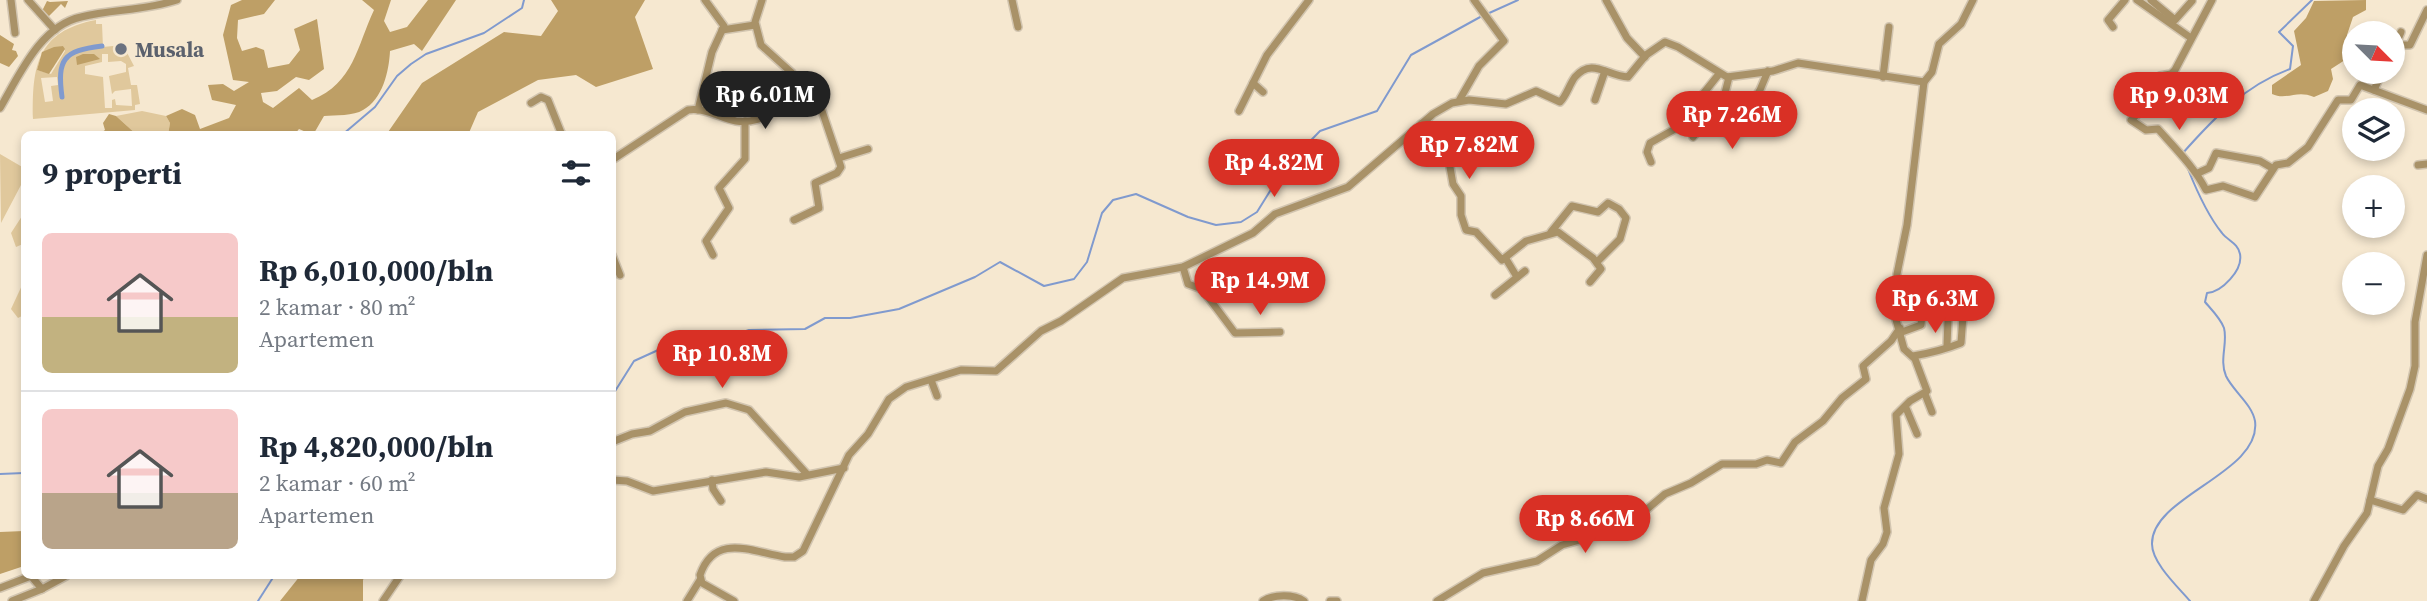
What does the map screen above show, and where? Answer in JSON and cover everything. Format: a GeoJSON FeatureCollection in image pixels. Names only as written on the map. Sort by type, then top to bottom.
{"type":"FeatureCollection","features":[{"type":"Feature","properties":{"kind":"street"},"geometry":{"type":"LineString","coordinates":[[11,0],[15,33]]}},
{"type":"Feature","properties":{"kind":"street"},"geometry":{"type":"LineString","coordinates":[[28,0],[55,30]]}},
{"type":"Feature","properties":{"kind":"street"},"geometry":{"type":"LineString","coordinates":[[0,108],[34,52],[55,30],[78,17],[177,0]]}},
{"type":"Feature","properties":{"kind":"street"},"geometry":{"type":"LineString","coordinates":[[698,110],[712,52],[723,23],[705,0]]}},
{"type":"Feature","properties":{"kind":"street"},"geometry":{"type":"LineString","coordinates":[[762,0],[755,25],[765,52],[792,73],[817,98],[839,158],[840,170],[815,183],[819,208],[794,220]]}},
{"type":"Feature","properties":{"kind":"street"},"geometry":{"type":"LineString","coordinates":[[1012,0],[1018,27]]}},
{"type":"Feature","properties":{"kind":"street"},"geometry":{"type":"LineString","coordinates":[[1239,111],[1267,55],[1309,0]]}},
{"type":"Feature","properties":{"kind":"street"},"geometry":{"type":"LineString","coordinates":[[687,601],[700,579],[702,568],[713,553],[727,547],[786,557],[799,554],[806,547],[825,501],[885,403],[906,387],[967,369],[996,371],[1041,331],[1061,321],[1115,282],[1129,276],[1183,267],[1253,233],[1275,214],[1348,187],[1421,124],[1460,100],[1479,66],[1504,41],[1474,0]]}},
{"type":"Feature","properties":{"kind":"street"},"geometry":{"type":"LineString","coordinates":[[1606,0],[1627,38],[1645,57]]}},
{"type":"Feature","properties":{"kind":"street"},"geometry":{"type":"LineString","coordinates":[[1932,412],[1925,394],[1926,384],[1913,356],[1905,351],[1895,316],[1897,279],[1907,225],[1924,82],[1932,72],[1939,44],[1961,24],[1973,0]]}},
{"type":"Feature","properties":{"kind":"street"},"geometry":{"type":"LineString","coordinates":[[2113,27],[2108,20],[2125,0]]}},
{"type":"Feature","properties":{"kind":"street"},"geometry":{"type":"LineString","coordinates":[[2137,0],[2175,30],[2191,38]]}},
{"type":"Feature","properties":{"kind":"street"},"geometry":{"type":"LineString","coordinates":[[2151,0],[2175,20],[2192,1]]}},
{"type":"Feature","properties":{"kind":"street"},"geometry":{"type":"LineString","coordinates":[[2212,0],[2175,69],[2171,74],[2160,76],[2150,103],[2131,120],[2147,130],[2158,129],[2178,156],[2198,173],[2207,190],[2223,187],[2255,197],[2272,168],[2278,163],[2288,163],[2308,147],[2338,100],[2351,100],[2360,85],[2427,110]]}},
{"type":"Feature","properties":{"kind":"street"},"geometry":{"type":"LineString","coordinates":[[2405,45],[2410,45],[2427,10]]}},
{"type":"Feature","properties":{"kind":"street"},"geometry":{"type":"LineString","coordinates":[[722,30],[755,25]]}},
{"type":"Feature","properties":{"kind":"street"},"geometry":{"type":"LineString","coordinates":[[1883,77],[1889,27]]}},
{"type":"Feature","properties":{"kind":"street"},"geometry":{"type":"LineString","coordinates":[[1460,100],[1506,104],[1536,91],[1560,102],[1584,68],[1628,77],[1645,57],[1661,43],[1668,42],[1719,74],[1729,77],[1798,63],[1924,82]]}},
{"type":"Feature","properties":{"kind":"street"},"geometry":{"type":"LineString","coordinates":[[1594,100],[1605,71]]}},
{"type":"Feature","properties":{"kind":"street"},"geometry":{"type":"LineString","coordinates":[[1707,121],[1731,136],[1760,90],[1768,71]]}},
{"type":"Feature","properties":{"kind":"street"},"geometry":{"type":"LineString","coordinates":[[616,157],[683,113],[698,110],[745,121],[770,114],[784,103],[792,84],[792,73]]}},
{"type":"Feature","properties":{"kind":"street"},"geometry":{"type":"LineString","coordinates":[[1651,162],[1647,152],[1650,143],[1675,129],[1719,74]]}},
{"type":"Feature","properties":{"kind":"street"},"geometry":{"type":"LineString","coordinates":[[1693,137],[1724,97],[1729,77]]}},
{"type":"Feature","properties":{"kind":"street"},"geometry":{"type":"LineString","coordinates":[[1253,83],[1263,92]]}},
{"type":"Feature","properties":{"kind":"street"},"geometry":{"type":"LineString","coordinates":[[2374,90],[2377,84]]}},
{"type":"Feature","properties":{"kind":"street"},"geometry":{"type":"LineString","coordinates":[[531,103],[541,97],[548,100],[560,131]]}},
{"type":"Feature","properties":{"kind":"street"},"geometry":{"type":"LineString","coordinates":[[713,255],[706,241],[728,212],[728,205],[719,188],[745,159],[745,121]]}},
{"type":"Feature","properties":{"kind":"street"},"geometry":{"type":"LineString","coordinates":[[1421,124],[1431,130],[1448,156],[1453,184],[1461,197],[1465,229],[1470,233],[1476,232],[1501,259],[1506,259],[1526,242],[1551,232],[1561,233],[1598,261],[1601,269],[1590,282]]}},
{"type":"Feature","properties":{"kind":"street"},"geometry":{"type":"LineString","coordinates":[[839,158],[868,149]]}},
{"type":"Feature","properties":{"kind":"street"},"geometry":{"type":"LineString","coordinates":[[2198,173],[2209,168],[2216,153],[2262,162],[2272,168]]}},
{"type":"Feature","properties":{"kind":"street"},"geometry":{"type":"LineString","coordinates":[[1551,232],[1572,206],[1598,212],[1608,203],[1619,209],[1626,218],[1622,236],[1598,261]]}},
{"type":"Feature","properties":{"kind":"street"},"geometry":{"type":"LineString","coordinates":[[2314,601],[2344,547],[2364,519],[2378,466],[2388,449],[2410,389],[2415,366],[2414,327],[2427,255]]}},
{"type":"Feature","properties":{"kind":"street"},"geometry":{"type":"LineString","coordinates":[[1506,259],[1517,276]]}},
{"type":"Feature","properties":{"kind":"street"},"geometry":{"type":"LineString","coordinates":[[616,265],[620,275]]}},
{"type":"Feature","properties":{"kind":"street"},"geometry":{"type":"LineString","coordinates":[[1183,267],[1188,284],[1202,289],[1235,333],[1280,332]]}},
{"type":"Feature","properties":{"kind":"street"},"geometry":{"type":"LineString","coordinates":[[1495,295],[1525,271]]}},
{"type":"Feature","properties":{"kind":"street"},"geometry":{"type":"LineString","coordinates":[[1437,601],[1483,573],[1537,561],[1562,545],[1626,527],[1665,494],[1691,483],[1722,464],[1756,464],[1767,460],[1781,463],[1795,442],[1822,421],[1842,398],[1866,379],[1863,366],[1901,330],[1921,325],[1922,313]]}},
{"type":"Feature","properties":{"kind":"street"},"geometry":{"type":"LineString","coordinates":[[1913,356],[1937,352],[1947,345],[1959,344],[1962,341],[1963,316]]}},
{"type":"Feature","properties":{"kind":"street"},"geometry":{"type":"LineString","coordinates":[[1947,345],[1948,321]]}},
{"type":"Feature","properties":{"kind":"street"},"geometry":{"type":"LineString","coordinates":[[931,380],[937,396]]}},
{"type":"Feature","properties":{"kind":"street"},"geometry":{"type":"LineString","coordinates":[[1862,601],[1871,559],[1886,538],[1884,509],[1896,471],[1896,415],[1906,408],[1910,401],[1925,394]]}},
{"type":"Feature","properties":{"kind":"street"},"geometry":{"type":"LineString","coordinates":[[616,440],[646,432],[685,412],[726,403],[749,410],[806,473]]}},
{"type":"Feature","properties":{"kind":"street"},"geometry":{"type":"LineString","coordinates":[[1906,408],[1917,433]]}},
{"type":"Feature","properties":{"kind":"street"},"geometry":{"type":"LineString","coordinates":[[616,480],[627,481],[649,491],[766,472],[799,477],[806,473],[844,468]]}},
{"type":"Feature","properties":{"kind":"street"},"geometry":{"type":"LineString","coordinates":[[712,480],[713,489],[721,502]]}},
{"type":"Feature","properties":{"kind":"street"},"geometry":{"type":"LineString","coordinates":[[2370,500],[2403,510],[2417,495],[2427,499]]}},
{"type":"Feature","properties":{"kind":"street"},"geometry":{"type":"LineString","coordinates":[[0,588],[23,579]]}},
{"type":"Feature","properties":{"kind":"street"},"geometry":{"type":"LineString","coordinates":[[34,579],[42,589]]}},
{"type":"Feature","properties":{"kind":"street"},"geometry":{"type":"LineString","coordinates":[[12,601],[60,579]]}},
{"type":"Feature","properties":{"kind":"street"},"geometry":{"type":"LineString","coordinates":[[383,601],[398,579]]}},
{"type":"Feature","properties":{"kind":"street"},"geometry":{"type":"LineString","coordinates":[[700,579],[707,587],[734,601]]}},
{"type":"Feature","properties":{"kind":"street"},"geometry":{"type":"LineString","coordinates":[[1264,601],[1270,597],[1292,596],[1304,601]]}},
{"type":"Feature","properties":{"kind":"street"},"geometry":{"type":"LineString","coordinates":[[1330,601],[1337,601]]}},
{"type":"Feature","properties":{"kind":"shaded area"},"geometry":{"type":"Polygon","coordinates":[[[242,0],[275,0],[264,14],[238,20],[237,38],[242,51],[256,47],[264,50],[268,68],[289,64],[300,50],[294,29],[317,19],[324,69],[309,80],[296,77],[277,91],[261,93],[263,102],[273,108],[299,88],[312,100],[326,93],[346,74],[374,10],[362,0],[391,0],[384,21],[390,32],[407,27],[428,0],[456,0],[422,51],[414,44],[390,51],[384,84],[376,99],[363,110],[324,116],[315,131],[169,131],[170,123],[166,116],[182,109],[195,115],[200,129],[229,118],[236,105],[212,100],[208,85],[223,84],[234,91],[249,82],[233,80],[223,35],[231,5],[242,0]]]}},
{"type":"Feature","properties":{"kind":"shaded area"},"geometry":{"type":"Polygon","coordinates":[[[551,0],[645,0],[635,17],[653,69],[596,87],[576,75],[538,80],[478,112],[470,131],[389,131],[422,83],[504,32],[541,36],[558,11],[551,0]]]}},
{"type":"Feature","properties":{"kind":"shaded area"},"geometry":{"type":"Polygon","coordinates":[[[2366,0],[2366,10],[2353,17],[2352,21],[2342,21],[2342,62],[2331,69],[2333,79],[2328,91],[2314,97],[2302,94],[2272,94],[2272,85],[2301,65],[2294,31],[2306,18],[2314,1],[2366,0]]]}},
{"type":"Feature","properties":{"kind":"shaded area"},"geometry":{"type":"Polygon","coordinates":[[[47,1],[68,1],[65,8],[61,4],[47,18],[42,11],[47,1]]]}},
{"type":"Feature","properties":{"kind":"shaded area"},"geometry":{"type":"Polygon","coordinates":[[[96,20],[96,24],[102,24],[103,47],[123,45],[134,66],[128,68],[131,85],[137,85],[140,104],[135,105],[135,110],[33,119],[34,83],[37,67],[40,59],[37,70],[51,74],[65,51],[63,46],[43,52],[61,33],[76,25],[96,20]],[[102,54],[102,62],[85,66],[85,74],[103,77],[105,108],[112,108],[112,100],[115,99],[116,105],[132,106],[131,89],[115,91],[112,94],[109,76],[126,72],[126,64],[121,61],[108,62],[108,54],[102,54]],[[57,77],[41,78],[45,102],[53,101],[51,86],[58,85],[57,77]]]}},
{"type":"Feature","properties":{"kind":"shaded area"},"geometry":{"type":"Polygon","coordinates":[[[0,35],[14,44],[12,50],[16,51],[18,56],[9,67],[0,63],[0,35]]]}},
{"type":"Feature","properties":{"kind":"shaded area"},"geometry":{"type":"Polygon","coordinates":[[[63,46],[65,49],[49,74],[37,70],[42,52],[63,46]]]}},
{"type":"Feature","properties":{"kind":"shaded area"},"geometry":{"type":"Polygon","coordinates":[[[94,54],[100,59],[77,65],[76,57],[94,54]]]}},
{"type":"Feature","properties":{"kind":"shaded area"},"geometry":{"type":"Polygon","coordinates":[[[142,111],[166,116],[170,123],[169,131],[133,131],[116,116],[142,111]]]}},
{"type":"Feature","properties":{"kind":"shaded area"},"geometry":{"type":"Polygon","coordinates":[[[109,114],[116,116],[133,131],[104,131],[103,123],[109,114]]]}},
{"type":"Feature","properties":{"kind":"shaded area"},"geometry":{"type":"Polygon","coordinates":[[[0,154],[21,166],[21,185],[1,223],[0,154]]]}},
{"type":"Feature","properties":{"kind":"shaded area"},"geometry":{"type":"Polygon","coordinates":[[[21,218],[21,245],[16,247],[11,233],[21,218]]]}},
{"type":"Feature","properties":{"kind":"shaded area"},"geometry":{"type":"Polygon","coordinates":[[[21,287],[21,316],[18,318],[11,309],[21,287]]]}},
{"type":"Feature","properties":{"kind":"shaded area"},"geometry":{"type":"Polygon","coordinates":[[[21,531],[21,567],[0,574],[0,532],[21,531]]]}},
{"type":"Feature","properties":{"kind":"shaded area"},"geometry":{"type":"Polygon","coordinates":[[[298,579],[364,579],[363,601],[280,601],[298,579]]]}},
{"type":"Feature","properties":{"kind":"waterway"},"geometry":{"type":"LineString","coordinates":[[347,131],[375,107],[397,76],[411,64],[426,54],[484,33],[522,8],[524,0]]}},
{"type":"Feature","properties":{"kind":"waterway"},"geometry":{"type":"LineString","coordinates":[[1487,14],[1518,0]]}},
{"type":"Feature","properties":{"kind":"waterway"},"geometry":{"type":"LineString","coordinates":[[2182,154],[2231,104],[2258,84],[2290,69],[2293,46],[2279,32],[2312,0]]}},
{"type":"Feature","properties":{"kind":"waterway"},"geometry":{"type":"LineString","coordinates":[[616,390],[634,361],[678,341],[708,344],[749,330],[805,329],[825,318],[850,318],[899,309],[975,277],[1000,262],[1044,286],[1074,279],[1087,262],[1102,213],[1113,200],[1136,194],[1188,217],[1216,225],[1241,222],[1257,212],[1285,167],[1320,131],[1377,111],[1411,55],[1482,16]]}},
{"type":"Feature","properties":{"kind":"waterway"},"geometry":{"type":"LineString","coordinates":[[62,97],[61,74],[66,59],[79,51],[102,46]]}},
{"type":"Feature","properties":{"kind":"waterway"},"geometry":{"type":"LineString","coordinates":[[2188,169],[2212,219],[2240,254],[2235,273],[2219,289],[2207,293],[2205,302],[2224,328],[2223,364],[2226,376],[2250,409],[2255,421],[2253,439],[2242,455],[2169,512],[2156,527],[2152,544],[2156,559],[2190,601]]}},
{"type":"Feature","properties":{"kind":"waterway"},"geometry":{"type":"LineString","coordinates":[[0,474],[21,473]]}},
{"type":"Feature","properties":{"kind":"waterway"},"geometry":{"type":"LineString","coordinates":[[258,601],[272,579]]}},
{"type":"Feature","properties":{"kind":"place","name":"Musala"},"geometry":{"type":"Point","coordinates":[121,49]}}]}
